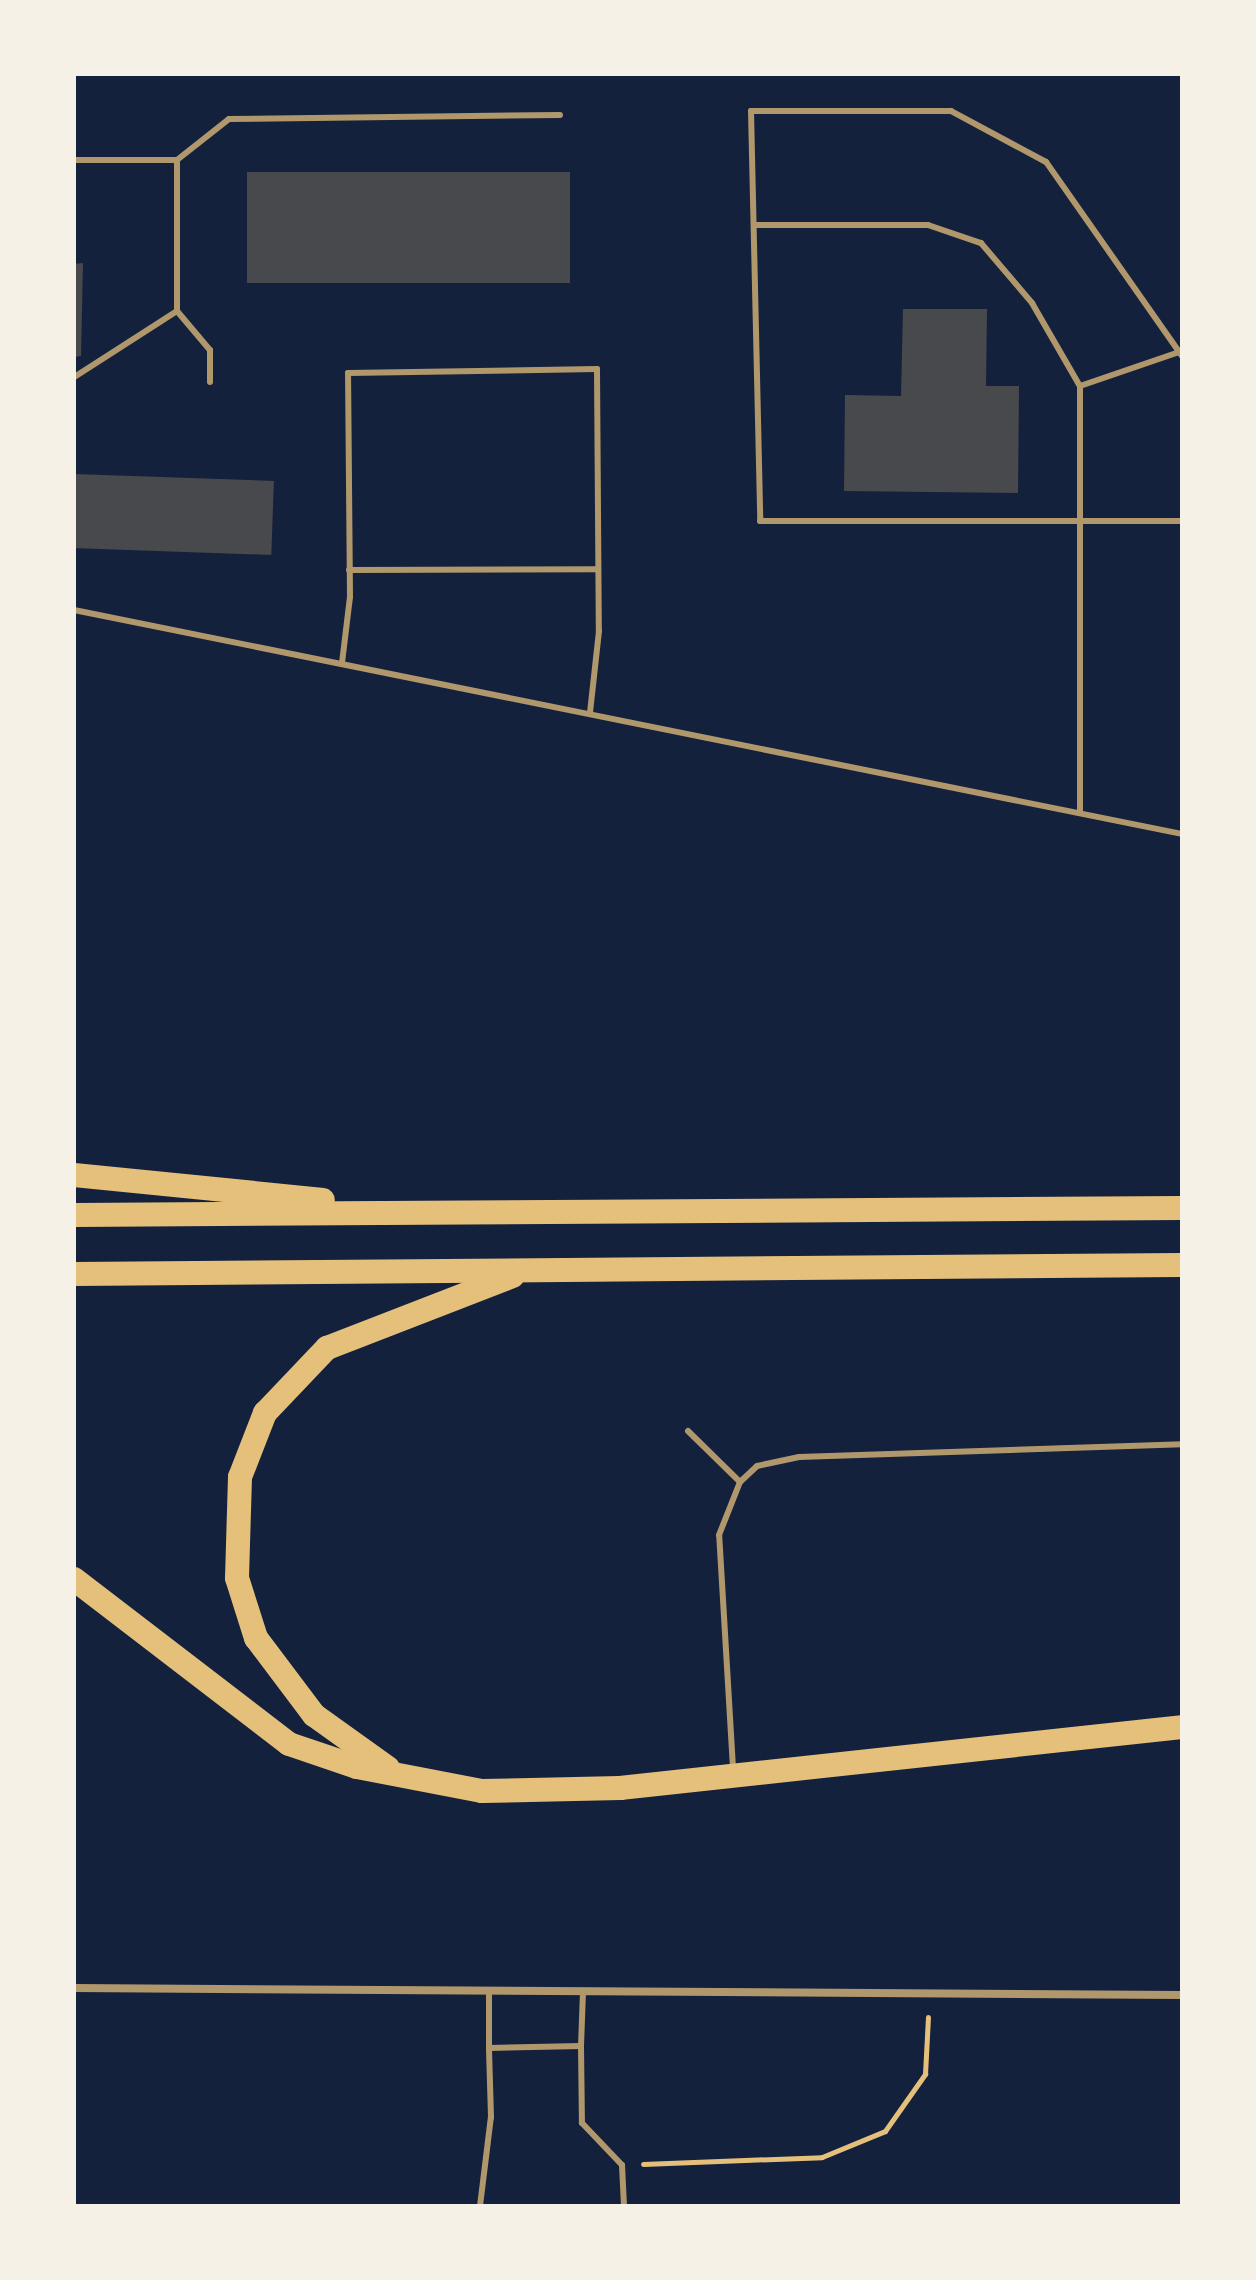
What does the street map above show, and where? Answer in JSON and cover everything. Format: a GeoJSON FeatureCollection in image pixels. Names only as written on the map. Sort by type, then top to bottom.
{"type":"FeatureCollection","features":[{"type":"Feature","properties":{"kind":"highway"},"geometry":{"type":"LineString","coordinates":[[74,1175],[449,1213]]}},
{"type":"Feature","properties":{"kind":"highway"},"geometry":{"type":"LineString","coordinates":[[74,1215],[1182,1208]]}},
{"type":"Feature","properties":{"kind":"highway"},"geometry":{"type":"LineString","coordinates":[[74,1274],[1182,1265]]}},
{"type":"Feature","properties":{"kind":"highway"},"geometry":{"type":"LineString","coordinates":[[404,1777],[314,1715],[256,1638],[236,1566],[240,1477],[265,1413],[327,1348],[529,1270]]}},
{"type":"Feature","properties":{"kind":"highway"},"geometry":{"type":"LineString","coordinates":[[74,1579],[265,1731],[324,1759],[404,1777],[523,1793],[734,1776],[1182,1727]]}},
{"type":"Feature","properties":{"kind":"street"},"geometry":{"type":"LineString","coordinates":[[74,1988],[1182,1995]]}},
{"type":"Feature","properties":{"kind":"lane"},"geometry":{"type":"LineString","coordinates":[[1080,386],[1181,353],[1059,171],[951,111],[751,111],[760,521],[1182,521]]}},
{"type":"Feature","properties":{"kind":"lane"},"geometry":{"type":"LineString","coordinates":[[74,160],[177,160],[229,119],[560,115]]}},
{"type":"Feature","properties":{"kind":"lane"},"geometry":{"type":"LineString","coordinates":[[177,160],[177,311],[210,350],[210,382]]}},
{"type":"Feature","properties":{"kind":"lane"},"geometry":{"type":"LineString","coordinates":[[754,225],[928,225],[981,243],[1032,303],[1080,386],[1080,813]]}},
{"type":"Feature","properties":{"kind":"lane"},"geometry":{"type":"LineString","coordinates":[[74,377],[177,311]]}},
{"type":"Feature","properties":{"kind":"lane"},"geometry":{"type":"LineString","coordinates":[[342,663],[349,570],[348,373],[597,369],[598,569],[590,713]]}},
{"type":"Feature","properties":{"kind":"lane"},"geometry":{"type":"LineString","coordinates":[[349,570],[598,569]]}},
{"type":"Feature","properties":{"kind":"lane"},"geometry":{"type":"LineString","coordinates":[[74,610],[1182,834]]}},
{"type":"Feature","properties":{"kind":"lane"},"geometry":{"type":"LineString","coordinates":[[688,1431],[740,1482]]}},
{"type":"Feature","properties":{"kind":"lane"},"geometry":{"type":"LineString","coordinates":[[734,1776],[719,1535],[740,1482],[774,1459],[1182,1444]]}},
{"type":"Feature","properties":{"kind":"lane"},"geometry":{"type":"LineString","coordinates":[[480,2206],[491,2117],[489,1990]]}},
{"type":"Feature","properties":{"kind":"lane"},"geometry":{"type":"LineString","coordinates":[[583,1991],[582,2123],[622,2165],[624,2206]]}},
{"type":"Feature","properties":{"kind":"lane"},"geometry":{"type":"LineString","coordinates":[[489,2048],[581,2046]]}},
{"type":"Feature","properties":{"kind":"path"},"geometry":{"type":"LineString","coordinates":[[622,2165],[822,2157],[885,2131],[925,2074],[926,1993]]}},
{"type":"Feature","properties":{"kind":"building"},"geometry":{"type":"Polygon","coordinates":[[[247,172],[570,172],[570,283],[247,283],[247,172]]]}},
{"type":"Feature","properties":{"kind":"building"},"geometry":{"type":"Polygon","coordinates":[[[83,263],[81,356],[74,357],[74,264],[83,263]]]}},
{"type":"Feature","properties":{"kind":"building"},"geometry":{"type":"Polygon","coordinates":[[[903,309],[987,309],[986,386],[1019,386],[1018,493],[844,491],[845,395],[901,396],[903,309]]]}},
{"type":"Feature","properties":{"kind":"building"},"geometry":{"type":"Polygon","coordinates":[[[74,474],[274,481],[271,555],[74,548],[74,474]]]}}]}
